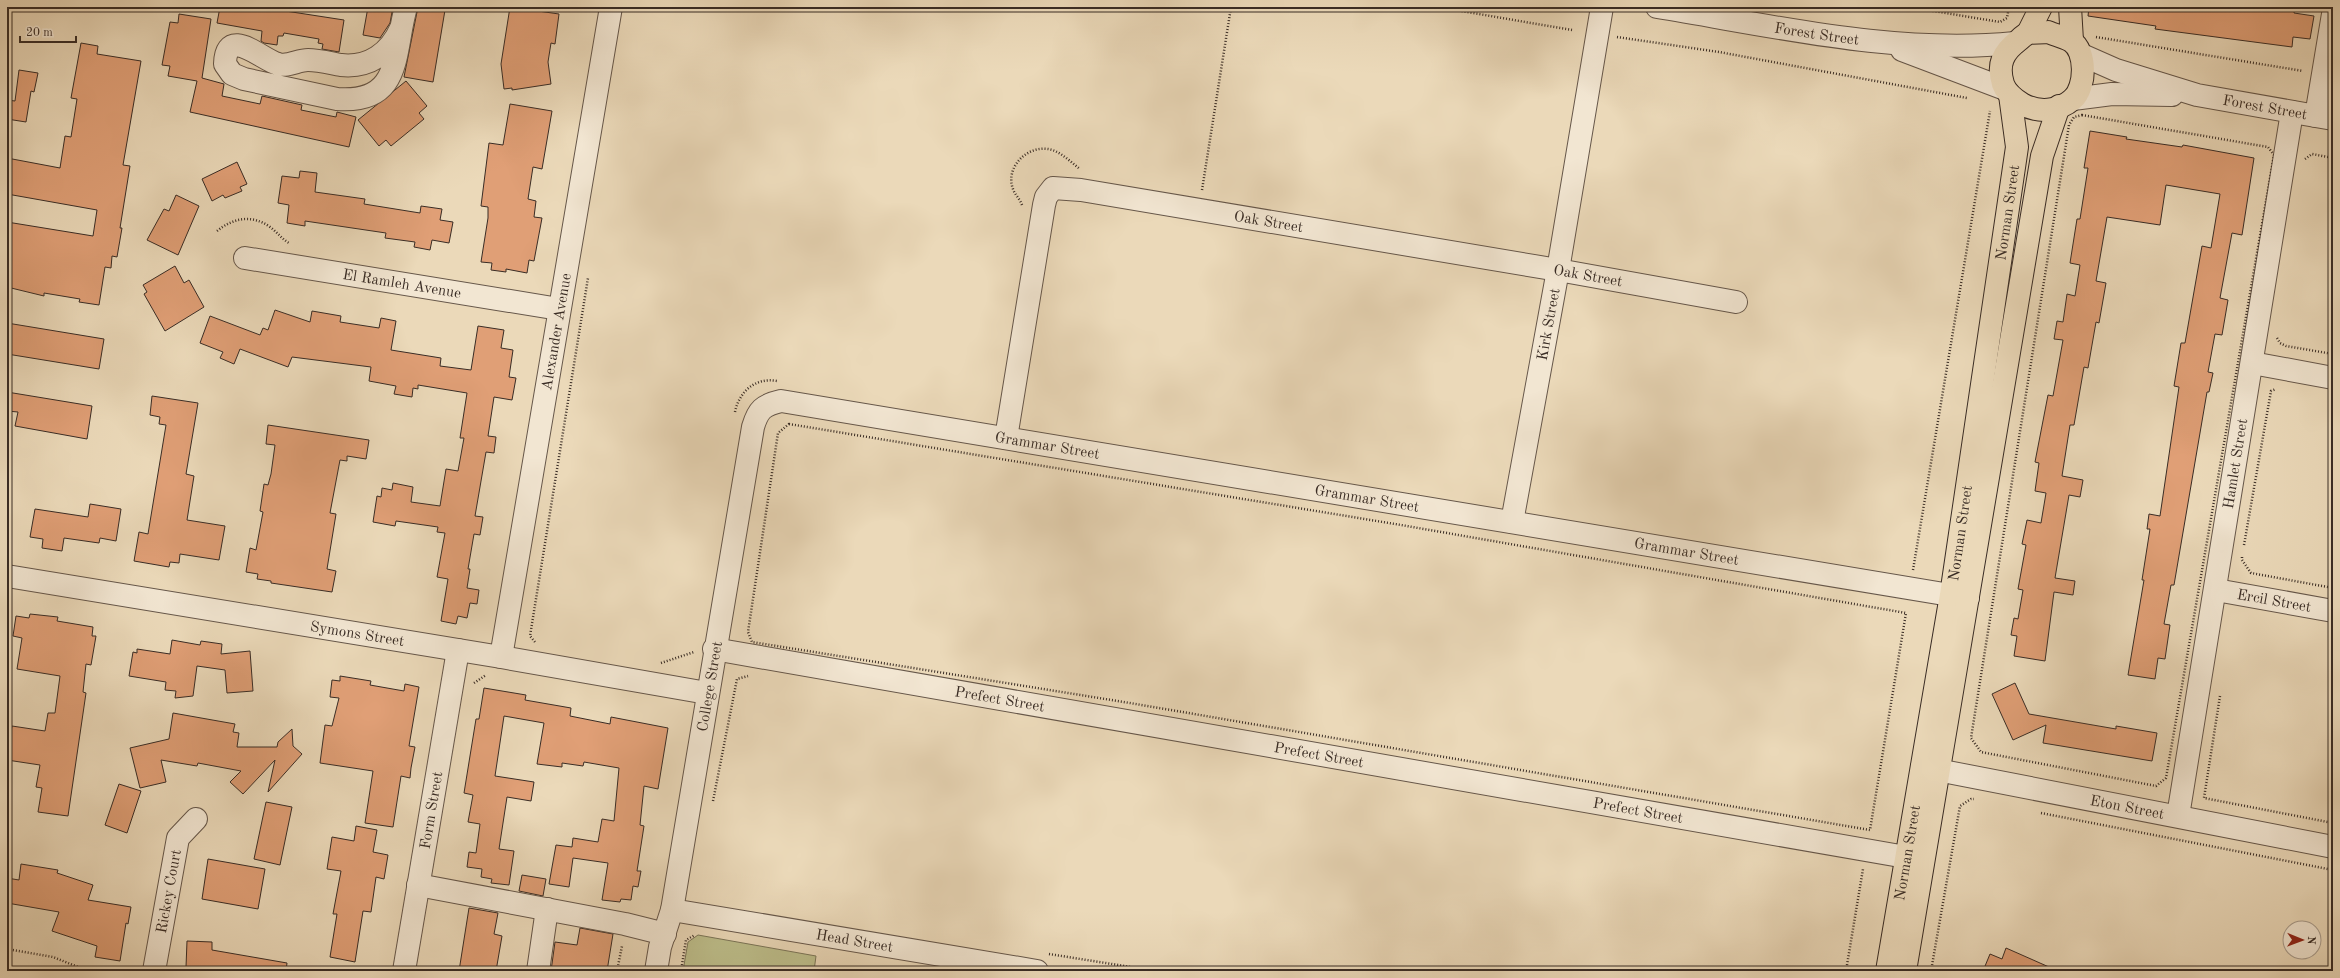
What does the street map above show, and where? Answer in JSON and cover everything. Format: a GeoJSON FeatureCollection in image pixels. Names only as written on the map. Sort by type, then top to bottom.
{"type":"FeatureCollection","features":[{"type":"Feature","properties":{"kind":"main road"},"geometry":{"type":"LineString","coordinates":[[2041,7],[2021,38],[2004,53],[2001,59],[2001,72],[2007,92],[2033,110],[2051,110],[2066,102],[2080,84],[2083,69],[2082,44],[2070,7]]}},
{"type":"Feature","properties":{"kind":"main road"},"geometry":{"type":"LineString","coordinates":[[2021,38],[2048,32],[2082,44]]}},
{"type":"Feature","properties":{"kind":"main road","name":"Norman Street"},"geometry":{"type":"LineString","coordinates":[[1959,596],[2017,147],[2007,92]]}},
{"type":"Feature","properties":{"kind":"main road","name":"Norman Street"},"geometry":{"type":"LineString","coordinates":[[1904,971],[1915,858],[1959,596],[2042,156],[2066,102]]}},
{"type":"Feature","properties":{"kind":"main road","name":"Norman Street"},"geometry":{"type":"LineString","coordinates":[[1887,971],[1915,858]]}},
{"type":"Feature","properties":{"kind":"street"},"geometry":{"type":"LineString","coordinates":[[401,28],[387,50],[371,62],[358,65],[343,65],[307,60],[279,65],[269,61],[252,49],[236,45],[231,47],[226,54],[225,64],[232,74],[244,79],[337,99],[351,100],[367,96],[387,82],[392,74],[406,7]]}},
{"type":"Feature","properties":{"kind":"street","name":"Alexander Avenue"},"geometry":{"type":"LineString","coordinates":[[501,657],[611,7]]}},
{"type":"Feature","properties":{"kind":"street","name":"Kirk Street"},"geometry":{"type":"LineString","coordinates":[[1512,522],[1558,270],[1602,7]]}},
{"type":"Feature","properties":{"kind":"street","name":"Forest Street"},"geometry":{"type":"LineString","coordinates":[[1657,7],[1882,43],[1979,46],[2021,38]]}},
{"type":"Feature","properties":{"kind":"street"},"geometry":{"type":"LineString","coordinates":[[2324,117],[2333,14]]}},
{"type":"Feature","properties":{"kind":"street","name":"Forest Street"},"geometry":{"type":"LineString","coordinates":[[1882,43],[2007,92]]}},
{"type":"Feature","properties":{"kind":"street","name":"Forest Street"},"geometry":{"type":"LineString","coordinates":[[2082,44],[2116,70],[2197,95],[2324,117]]}},
{"type":"Feature","properties":{"kind":"street","name":"Forest Street"},"geometry":{"type":"LineString","coordinates":[[2066,102],[2112,94],[2197,95]]}},
{"type":"Feature","properties":{"kind":"street","name":"Hamlet Street"},"geometry":{"type":"LineString","coordinates":[[2178,816],[2216,590],[2292,112]]}},
{"type":"Feature","properties":{"kind":"street","name":"Oak Street"},"geometry":{"type":"LineString","coordinates":[[1006,438],[1044,205],[1049,183],[1736,302]]}},
{"type":"Feature","properties":{"kind":"street","name":"El Ramleh Avenue"},"geometry":{"type":"LineString","coordinates":[[245,258],[560,309]]}},
{"type":"Feature","properties":{"kind":"street"},"geometry":{"type":"LineString","coordinates":[[2252,363],[2333,378]]}},
{"type":"Feature","properties":{"kind":"street","name":"Grammar Street"},"geometry":{"type":"LineString","coordinates":[[766,405],[781,401],[1959,596]]}},
{"type":"Feature","properties":{"kind":"street","name":"College Street"},"geometry":{"type":"LineString","coordinates":[[656,971],[672,910],[714,649],[753,427],[758,412],[766,405]]}},
{"type":"Feature","properties":{"kind":"street","name":"Symons Street"},"geometry":{"type":"LineString","coordinates":[[7,576],[501,657],[707,693]]}},
{"type":"Feature","properties":{"kind":"street","name":"Ercil Street"},"geometry":{"type":"LineString","coordinates":[[2216,590],[2333,611]]}},
{"type":"Feature","properties":{"kind":"street","name":"Prefect Street"},"geometry":{"type":"LineString","coordinates":[[714,649],[1915,858]]}},
{"type":"Feature","properties":{"kind":"street","name":"Form Street"},"geometry":{"type":"LineString","coordinates":[[404,971],[458,650]]}},
{"type":"Feature","properties":{"kind":"street","name":"Eton Street"},"geometry":{"type":"LineString","coordinates":[[1930,769],[2333,847]]}},
{"type":"Feature","properties":{"kind":"street","name":"Rickey Court"},"geometry":{"type":"LineString","coordinates":[[154,971],[178,838],[196,819]]}},
{"type":"Feature","properties":{"kind":"street"},"geometry":{"type":"LineString","coordinates":[[418,885],[547,909],[665,934]]}},
{"type":"Feature","properties":{"kind":"street"},"geometry":{"type":"LineString","coordinates":[[538,971],[547,909]]}},
{"type":"Feature","properties":{"kind":"street","name":"Head Street"},"geometry":{"type":"LineString","coordinates":[[672,910],[930,962],[1037,971]]}},
{"type":"Feature","properties":{"kind":"path"},"geometry":{"type":"LineString","coordinates":[[1198,209],[1231,7]]}},
{"type":"Feature","properties":{"kind":"path"},"geometry":{"type":"LineString","coordinates":[[1438,7],[1572,30]]}},
{"type":"Feature","properties":{"kind":"path"},"geometry":{"type":"LineString","coordinates":[[1909,7],[2000,22],[2007,18],[2009,7]]}},
{"type":"Feature","properties":{"kind":"path"},"geometry":{"type":"LineString","coordinates":[[1610,36],[1719,52],[1969,98]]}},
{"type":"Feature","properties":{"kind":"path"},"geometry":{"type":"LineString","coordinates":[[2082,44],[2302,71],[2308,68]]}},
{"type":"Feature","properties":{"kind":"path"},"geometry":{"type":"LineString","coordinates":[[1912,574],[1991,110]]}},
{"type":"Feature","properties":{"kind":"path"},"geometry":{"type":"LineString","coordinates":[[2166,778],[2156,786],[1981,752],[1971,738],[2069,125],[2074,118],[2082,115],[2268,147]]}},
{"type":"Feature","properties":{"kind":"path"},"geometry":{"type":"LineString","coordinates":[[2312,154],[2333,158]]}},
{"type":"Feature","properties":{"kind":"path"},"geometry":{"type":"LineString","coordinates":[[217,231],[227,223],[238,219],[249,219],[270,227],[284,240],[295,246]]}},
{"type":"Feature","properties":{"kind":"path"},"geometry":{"type":"LineString","coordinates":[[530,636],[588,274]]}},
{"type":"Feature","properties":{"kind":"path"},"geometry":{"type":"LineString","coordinates":[[2274,334],[2280,343],[2286,346],[2333,354]]}},
{"type":"Feature","properties":{"kind":"path"},"geometry":{"type":"LineString","coordinates":[[2282,387],[2271,391],[2242,560],[2251,573],[2333,588]]}},
{"type":"Feature","properties":{"kind":"path"},"geometry":{"type":"LineString","coordinates":[[748,632],[778,433],[789,424]]}},
{"type":"Feature","properties":{"kind":"path"},"geometry":{"type":"LineString","coordinates":[[1503,542],[1906,613],[1870,830]]}},
{"type":"Feature","properties":{"kind":"path"},"geometry":{"type":"LineString","coordinates":[[484,675],[492,676]]}},
{"type":"Feature","properties":{"kind":"path"},"geometry":{"type":"LineString","coordinates":[[712,802],[737,679]]}},
{"type":"Feature","properties":{"kind":"path"},"geometry":{"type":"LineString","coordinates":[[2221,688],[2204,798],[2333,823]]}},
{"type":"Feature","properties":{"kind":"path"},"geometry":{"type":"LineString","coordinates":[[1931,971],[1960,806],[1971,799],[1979,800]]}},
{"type":"Feature","properties":{"kind":"path"},"geometry":{"type":"LineString","coordinates":[[2040,812],[2333,870]]}},
{"type":"Feature","properties":{"kind":"path"},"geometry":{"type":"LineString","coordinates":[[1846,971],[1864,866]]}},
{"type":"Feature","properties":{"kind":"path"},"geometry":{"type":"LineString","coordinates":[[681,971],[686,940]]}},
{"type":"Feature","properties":{"kind":"path"},"geometry":{"type":"LineString","coordinates":[[617,971],[622,946]]}},
{"type":"Feature","properties":{"kind":"path"},"geometry":{"type":"LineString","coordinates":[[7,949],[53,957],[88,971]]}},
{"type":"Feature","properties":{"kind":"green space"},"geometry":{"type":"Polygon","coordinates":[[[698,935],[816,956],[814,971],[683,971],[688,942],[698,935]]]}},
{"type":"Feature","properties":{"kind":"building"},"geometry":{"type":"Polygon","coordinates":[[[220,7],[245,7],[266,11],[266,8],[344,20],[339,52],[322,49],[323,44],[318,43],[319,39],[284,33],[283,36],[278,36],[277,45],[264,43],[261,41],[262,31],[217,23],[220,7]]]}},
{"type":"Feature","properties":{"kind":"building"},"geometry":{"type":"Polygon","coordinates":[[[368,7],[393,7],[390,23],[380,38],[363,35],[368,7]]]}},
{"type":"Feature","properties":{"kind":"building"},"geometry":{"type":"Polygon","coordinates":[[[418,7],[445,10],[433,82],[404,77],[418,7]]]}},
{"type":"Feature","properties":{"kind":"building"},"geometry":{"type":"Polygon","coordinates":[[[510,7],[559,14],[555,44],[551,43],[548,62],[551,84],[512,90],[512,88],[504,89],[501,64],[510,7]]]}},
{"type":"Feature","properties":{"kind":"building"},"geometry":{"type":"Polygon","coordinates":[[[2089,7],[2295,7],[2294,13],[2314,16],[2310,39],[2293,37],[2292,47],[2155,29],[2156,26],[2088,16],[2089,7]]]}},
{"type":"Feature","properties":{"kind":"building"},"geometry":{"type":"Polygon","coordinates":[[[179,14],[211,19],[202,78],[224,84],[222,96],[260,104],[262,96],[302,105],[301,110],[336,117],[337,112],[356,117],[349,147],[190,112],[197,81],[168,76],[170,66],[162,65],[170,22],[178,23],[179,14]]]}},
{"type":"Feature","properties":{"kind":"building"},"geometry":{"type":"Polygon","coordinates":[[[81,43],[98,46],[97,54],[141,61],[123,165],[130,166],[120,228],[122,228],[117,257],[112,256],[111,268],[105,267],[99,305],[79,302],[80,299],[44,293],[44,296],[7,287],[7,222],[93,236],[97,210],[7,194],[7,158],[60,168],[65,136],[71,137],[77,99],[71,98],[81,43]]]}},
{"type":"Feature","properties":{"kind":"building"},"geometry":{"type":"Polygon","coordinates":[[[19,70],[38,73],[34,92],[31,91],[26,122],[7,119],[7,100],[15,101],[19,70]]]}},
{"type":"Feature","properties":{"kind":"building"},"geometry":{"type":"Polygon","coordinates":[[[406,81],[427,106],[419,113],[424,119],[391,146],[386,140],[379,146],[358,120],[406,81]]]}},
{"type":"Feature","properties":{"kind":"building"},"geometry":{"type":"Polygon","coordinates":[[[510,104],[552,111],[542,169],[533,167],[528,199],[536,201],[534,217],[542,218],[534,261],[529,260],[527,273],[506,269],[506,272],[491,270],[492,263],[481,262],[488,218],[488,207],[481,206],[489,143],[503,145],[510,104]]]}},
{"type":"Feature","properties":{"kind":"building"},"geometry":{"type":"Polygon","coordinates":[[[2090,131],[2127,137],[2126,139],[2182,147],[2183,145],[2254,158],[2242,235],[2232,233],[2220,298],[2228,300],[2222,335],[2215,334],[2208,372],[2213,373],[2209,392],[2207,392],[2174,585],[2171,585],[2164,624],[2170,625],[2165,659],[2158,658],[2155,679],[2128,675],[2144,580],[2142,580],[2150,529],[2147,529],[2149,514],[2160,516],[2179,387],[2174,386],[2181,343],[2185,343],[2202,246],[2211,248],[2220,194],[2166,185],[2160,225],[2107,217],[2096,281],[2106,283],[2099,323],[2096,322],[2088,368],[2084,367],[2074,425],[2070,425],[2062,476],[2083,480],[2080,497],[2069,495],[2055,578],[2075,581],[2073,595],[2054,592],[2045,661],[2014,656],[2017,636],[2011,635],[2014,618],[2018,619],[2023,590],[2018,589],[2026,545],[2022,544],[2027,520],[2041,523],[2046,493],[2035,491],[2039,463],[2035,462],[2048,395],[2053,396],[2063,340],[2054,339],[2057,321],[2063,322],[2067,294],[2075,296],[2080,265],[2070,263],[2077,219],[2080,219],[2088,168],[2084,168],[2090,131]]]}},
{"type":"Feature","properties":{"kind":"building"},"geometry":{"type":"Polygon","coordinates":[[[237,162],[247,184],[240,187],[242,191],[225,198],[223,195],[212,201],[202,179],[237,162]]]}},
{"type":"Feature","properties":{"kind":"building"},"geometry":{"type":"Polygon","coordinates":[[[300,171],[317,173],[315,192],[365,199],[364,204],[420,213],[421,206],[442,209],[440,220],[453,222],[449,243],[432,240],[430,250],[414,247],[415,242],[385,238],[386,233],[305,221],[305,226],[287,223],[289,205],[278,203],[282,176],[299,178],[300,171]]]}},
{"type":"Feature","properties":{"kind":"building"},"geometry":{"type":"Polygon","coordinates":[[[176,195],[199,206],[178,255],[147,240],[164,209],[169,211],[176,195]]]}},
{"type":"Feature","properties":{"kind":"building"},"geometry":{"type":"Polygon","coordinates":[[[175,266],[184,283],[189,280],[204,307],[165,331],[144,294],[147,292],[143,285],[175,266]]]}},
{"type":"Feature","properties":{"kind":"building"},"geometry":{"type":"Polygon","coordinates":[[[275,310],[310,322],[312,311],[341,316],[340,322],[379,328],[381,318],[396,321],[391,350],[441,358],[440,366],[471,370],[478,326],[504,330],[501,348],[513,350],[509,377],[516,378],[512,400],[494,397],[488,436],[496,437],[494,453],[486,452],[475,516],[483,517],[480,535],[474,534],[468,569],[470,569],[467,588],[479,590],[477,604],[470,603],[467,618],[458,616],[456,624],[441,621],[448,579],[437,577],[445,533],[437,532],[438,527],[396,521],[395,526],[373,522],[377,496],[381,497],[382,488],[392,490],[393,483],[413,487],[411,502],[440,506],[446,469],[458,471],[464,438],[460,438],[467,393],[418,385],[418,389],[413,388],[412,397],[394,394],[396,386],[369,381],[371,367],[292,357],[288,367],[240,349],[234,364],[220,358],[223,352],[200,343],[210,316],[260,335],[263,328],[268,330],[275,310]]]}},
{"type":"Feature","properties":{"kind":"building"},"geometry":{"type":"Polygon","coordinates":[[[7,323],[104,339],[99,369],[7,354],[7,323]]]}},
{"type":"Feature","properties":{"kind":"building"},"geometry":{"type":"Polygon","coordinates":[[[7,392],[92,406],[87,439],[15,426],[18,412],[7,411],[7,392]]]}},
{"type":"Feature","properties":{"kind":"building"},"geometry":{"type":"Polygon","coordinates":[[[152,396],[198,403],[186,474],[194,476],[187,520],[225,526],[219,560],[180,554],[179,563],[170,562],[169,567],[134,561],[139,532],[148,534],[166,425],[159,424],[160,417],[150,415],[152,396]]]}},
{"type":"Feature","properties":{"kind":"building"},"geometry":{"type":"Polygon","coordinates":[[[268,425],[369,440],[366,459],[347,456],[347,461],[340,460],[330,513],[336,514],[327,569],[336,571],[332,592],[271,583],[271,581],[257,579],[258,574],[246,572],[250,548],[256,550],[263,512],[260,511],[264,484],[268,485],[271,474],[275,445],[266,444],[268,425]]]}},
{"type":"Feature","properties":{"kind":"building"},"geometry":{"type":"Polygon","coordinates":[[[90,504],[121,509],[116,541],[100,538],[99,543],[64,538],[62,551],[42,548],[43,539],[30,537],[35,509],[88,517],[90,504]]]}},
{"type":"Feature","properties":{"kind":"building"},"geometry":{"type":"Polygon","coordinates":[[[30,614],[58,617],[57,621],[93,627],[92,636],[96,636],[91,665],[86,664],[83,692],[86,693],[68,816],[38,812],[42,788],[36,787],[40,765],[7,760],[7,737],[10,737],[12,726],[45,731],[48,713],[55,713],[60,676],[17,669],[22,638],[13,636],[16,616],[29,618],[30,614]]]}},
{"type":"Feature","properties":{"kind":"building"},"geometry":{"type":"Polygon","coordinates":[[[172,640],[200,645],[201,641],[222,644],[221,654],[250,651],[253,691],[227,693],[225,670],[197,666],[193,696],[175,698],[176,691],[165,690],[166,682],[129,676],[133,652],[137,653],[137,649],[170,654],[172,640]]]}},
{"type":"Feature","properties":{"kind":"building"},"geometry":{"type":"Polygon","coordinates":[[[340,676],[371,681],[370,685],[404,691],[405,684],[419,687],[409,746],[415,747],[410,778],[401,776],[393,827],[365,823],[373,771],[320,763],[325,725],[332,726],[339,698],[330,697],[332,680],[340,681],[340,676]]]}},
{"type":"Feature","properties":{"kind":"building"},"geometry":{"type":"Polygon","coordinates":[[[2015,683],[2029,714],[2116,729],[2116,726],[2157,733],[2152,761],[2043,743],[2046,725],[2013,740],[1992,694],[2015,683]]]}},
{"type":"Feature","properties":{"kind":"building"},"geometry":{"type":"Polygon","coordinates":[[[484,688],[526,695],[525,700],[571,708],[570,716],[610,724],[611,717],[668,728],[658,789],[644,786],[640,825],[644,826],[637,871],[641,871],[638,887],[633,886],[631,900],[621,899],[620,902],[602,900],[608,863],[573,858],[569,887],[549,884],[556,845],[572,847],[573,838],[598,842],[602,819],[614,821],[619,768],[584,762],[583,766],[562,763],[562,767],[537,764],[544,723],[504,716],[495,776],[534,782],[531,801],[507,797],[499,849],[514,851],[509,885],[491,883],[492,879],[481,877],[482,869],[467,867],[469,852],[476,853],[480,824],[468,822],[473,795],[464,793],[476,719],[479,719],[484,688]]]}},
{"type":"Feature","properties":{"kind":"building"},"geometry":{"type":"Polygon","coordinates":[[[173,713],[235,724],[233,732],[239,733],[237,747],[277,747],[278,742],[292,729],[293,746],[302,754],[268,792],[275,760],[243,794],[230,782],[241,771],[198,763],[197,766],[161,760],[166,782],[140,788],[130,748],[169,739],[173,713]]]}},
{"type":"Feature","properties":{"kind":"building"},"geometry":{"type":"Polygon","coordinates":[[[119,784],[141,791],[127,833],[105,825],[119,784]]]}},
{"type":"Feature","properties":{"kind":"building"},"geometry":{"type":"Polygon","coordinates":[[[266,802],[292,807],[280,865],[254,859],[266,802]]]}},
{"type":"Feature","properties":{"kind":"building"},"geometry":{"type":"Polygon","coordinates":[[[356,826],[377,830],[373,852],[388,855],[384,879],[376,877],[371,912],[363,911],[355,962],[330,957],[337,914],[333,914],[341,871],[327,869],[332,837],[354,841],[356,826]]]}},
{"type":"Feature","properties":{"kind":"building"},"geometry":{"type":"Polygon","coordinates":[[[208,859],[265,869],[258,909],[202,899],[208,859]]]}},
{"type":"Feature","properties":{"kind":"building"},"geometry":{"type":"Polygon","coordinates":[[[21,864],[58,870],[57,873],[93,885],[88,900],[131,907],[128,924],[126,923],[120,961],[95,957],[97,946],[52,931],[59,912],[7,903],[7,878],[19,880],[21,864]]]}},
{"type":"Feature","properties":{"kind":"building"},"geometry":{"type":"Polygon","coordinates":[[[522,875],[546,879],[543,896],[519,891],[522,875]]]}},
{"type":"Feature","properties":{"kind":"building"},"geometry":{"type":"Polygon","coordinates":[[[469,908],[498,913],[494,934],[502,936],[496,971],[459,971],[469,908]]]}},
{"type":"Feature","properties":{"kind":"building"},"geometry":{"type":"Polygon","coordinates":[[[580,928],[613,934],[607,971],[551,971],[555,942],[577,945],[580,928]]]}},
{"type":"Feature","properties":{"kind":"building"},"geometry":{"type":"Polygon","coordinates":[[[187,941],[212,942],[212,950],[287,963],[286,971],[190,971],[190,967],[186,967],[187,941]]]}},
{"type":"Feature","properties":{"kind":"building"},"geometry":{"type":"Polygon","coordinates":[[[2006,948],[2058,971],[1983,971],[1990,954],[2002,959],[2006,948]]]}}]}
